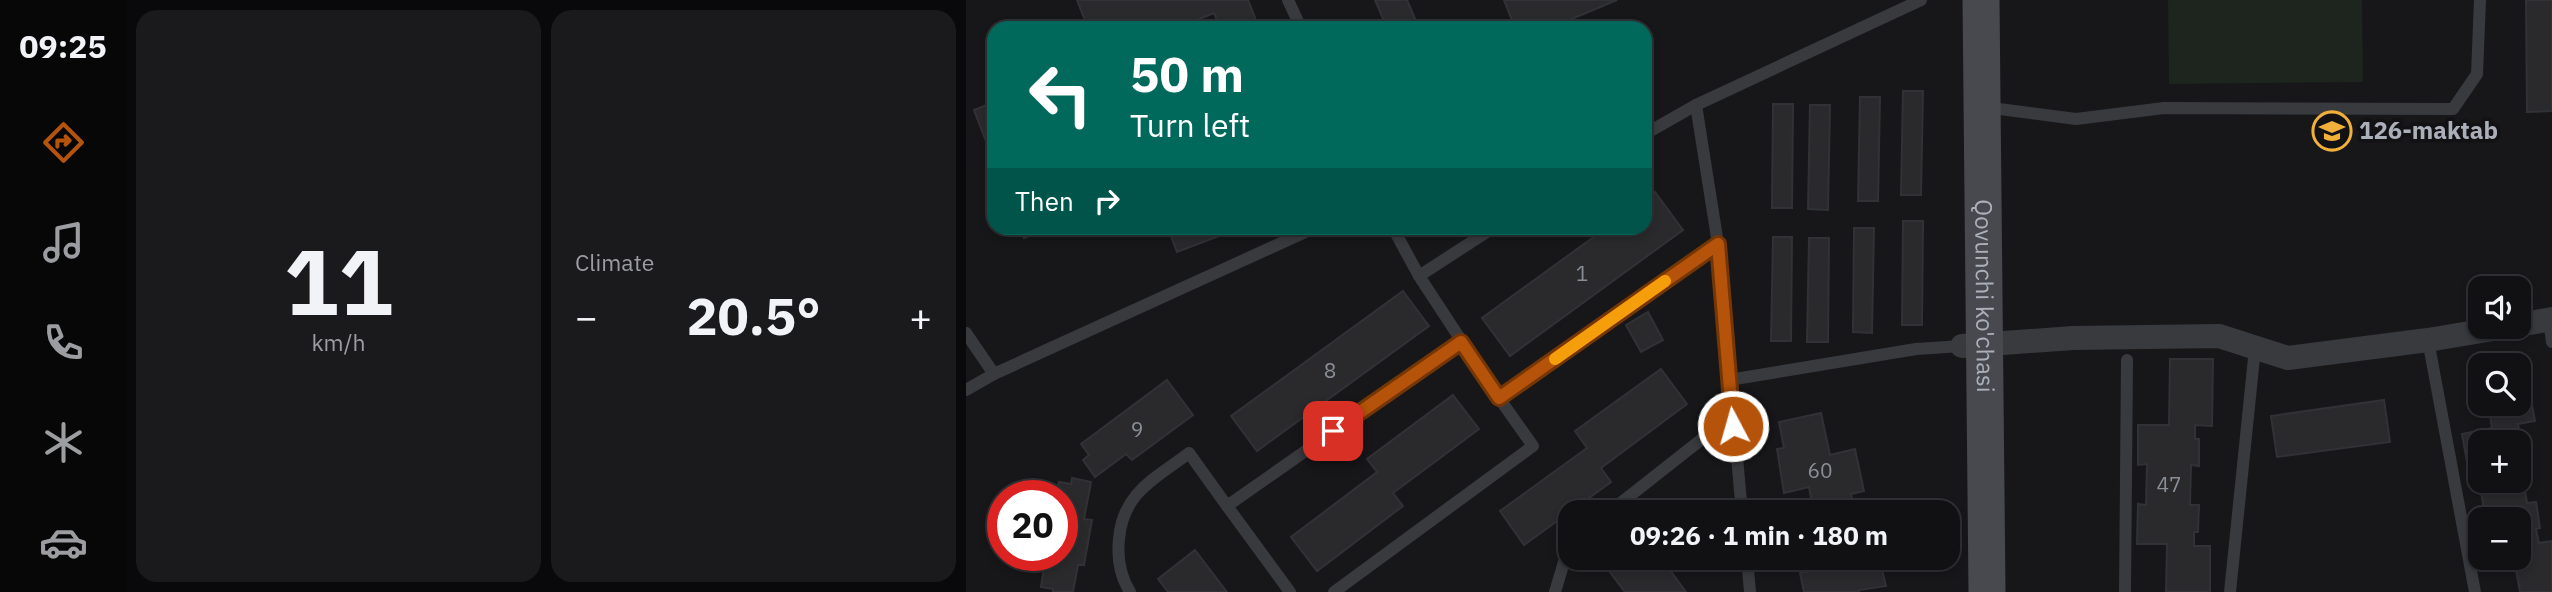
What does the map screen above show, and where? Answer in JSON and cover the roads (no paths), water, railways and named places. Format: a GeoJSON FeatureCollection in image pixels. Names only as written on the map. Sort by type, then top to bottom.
{"type":"FeatureCollection","features":[{"type":"Feature","properties":{"kind":"main road","name":"Qovunchi ko'chasi"},"geometry":{"type":"LineString","coordinates":[[1961,0],[1974,345],[1987,592]]}},
{"type":"Feature","properties":{"kind":"main road","name":"Qovunchi ko'chasi"},"geometry":{"type":"LineString","coordinates":[[1963,592],[1983,107],[1981,0]]}},
{"type":"Feature","properties":{"kind":"street"},"geometry":{"type":"LineString","coordinates":[[2531,326],[2551,327]]}},
{"type":"Feature","properties":{"kind":"street"},"geometry":{"type":"LineString","coordinates":[[1974,345],[2073,338],[2219,336],[2288,358],[2468,334]]}},
{"type":"Feature","properties":{"kind":"lane"},"geometry":{"type":"LineString","coordinates":[[1288,0],[1298,21]]}},
{"type":"Feature","properties":{"kind":"lane"},"geometry":{"type":"LineString","coordinates":[[1652,130],[1696,105],[1921,0]]}},
{"type":"Feature","properties":{"kind":"lane"},"geometry":{"type":"LineString","coordinates":[[1983,107],[2076,119],[2164,108],[2453,109],[2477,74],[2480,0]]}},
{"type":"Feature","properties":{"kind":"lane"},"geometry":{"type":"LineString","coordinates":[[1696,105],[1718,244],[1741,500]]}},
{"type":"Feature","properties":{"kind":"lane"},"geometry":{"type":"LineString","coordinates":[[966,390],[995,374],[1299,235]]}},
{"type":"Feature","properties":{"kind":"lane"},"geometry":{"type":"LineString","coordinates":[[1334,592],[1533,446],[1461,342],[1397,235]]}},
{"type":"Feature","properties":{"kind":"lane"},"geometry":{"type":"LineString","coordinates":[[1419,276],[1482,235]]}},
{"type":"Feature","properties":{"kind":"lane"},"geometry":{"type":"LineString","coordinates":[[1499,398],[1718,244]]}},
{"type":"Feature","properties":{"kind":"lane"},"geometry":{"type":"LineString","coordinates":[[966,333],[995,374]]}},
{"type":"Feature","properties":{"kind":"lane"},"geometry":{"type":"LineString","coordinates":[[2428,341],[2476,592]]}},
{"type":"Feature","properties":{"kind":"lane"},"geometry":{"type":"LineString","coordinates":[[1227,506],[1461,342]]}},
{"type":"Feature","properties":{"kind":"lane"},"geometry":{"type":"LineString","coordinates":[[1729,380],[1916,349],[1974,345]]}},
{"type":"Feature","properties":{"kind":"lane"},"geometry":{"type":"LineString","coordinates":[[2230,592],[2255,348]]}},
{"type":"Feature","properties":{"kind":"lane"},"geometry":{"type":"LineString","coordinates":[[2125,592],[2127,360]]}},
{"type":"Feature","properties":{"kind":"lane"},"geometry":{"type":"LineString","coordinates":[[1625,500],[1702,439],[1733,426]]}},
{"type":"Feature","properties":{"kind":"lane"},"geometry":{"type":"LineString","coordinates":[[1130,592],[1122,578],[1118,551],[1120,524],[1126,507],[1138,491],[1189,453],[1290,592]]}},
{"type":"Feature","properties":{"kind":"lane"},"geometry":{"type":"LineString","coordinates":[[1555,592],[1562,570]]}},
{"type":"Feature","properties":{"kind":"lane"},"geometry":{"type":"LineString","coordinates":[[1748,570],[1750,592]]}},
{"type":"Feature","properties":{"kind":"place","name":"126-maktab"},"geometry":{"type":"Point","coordinates":[2332,131]}}]}
